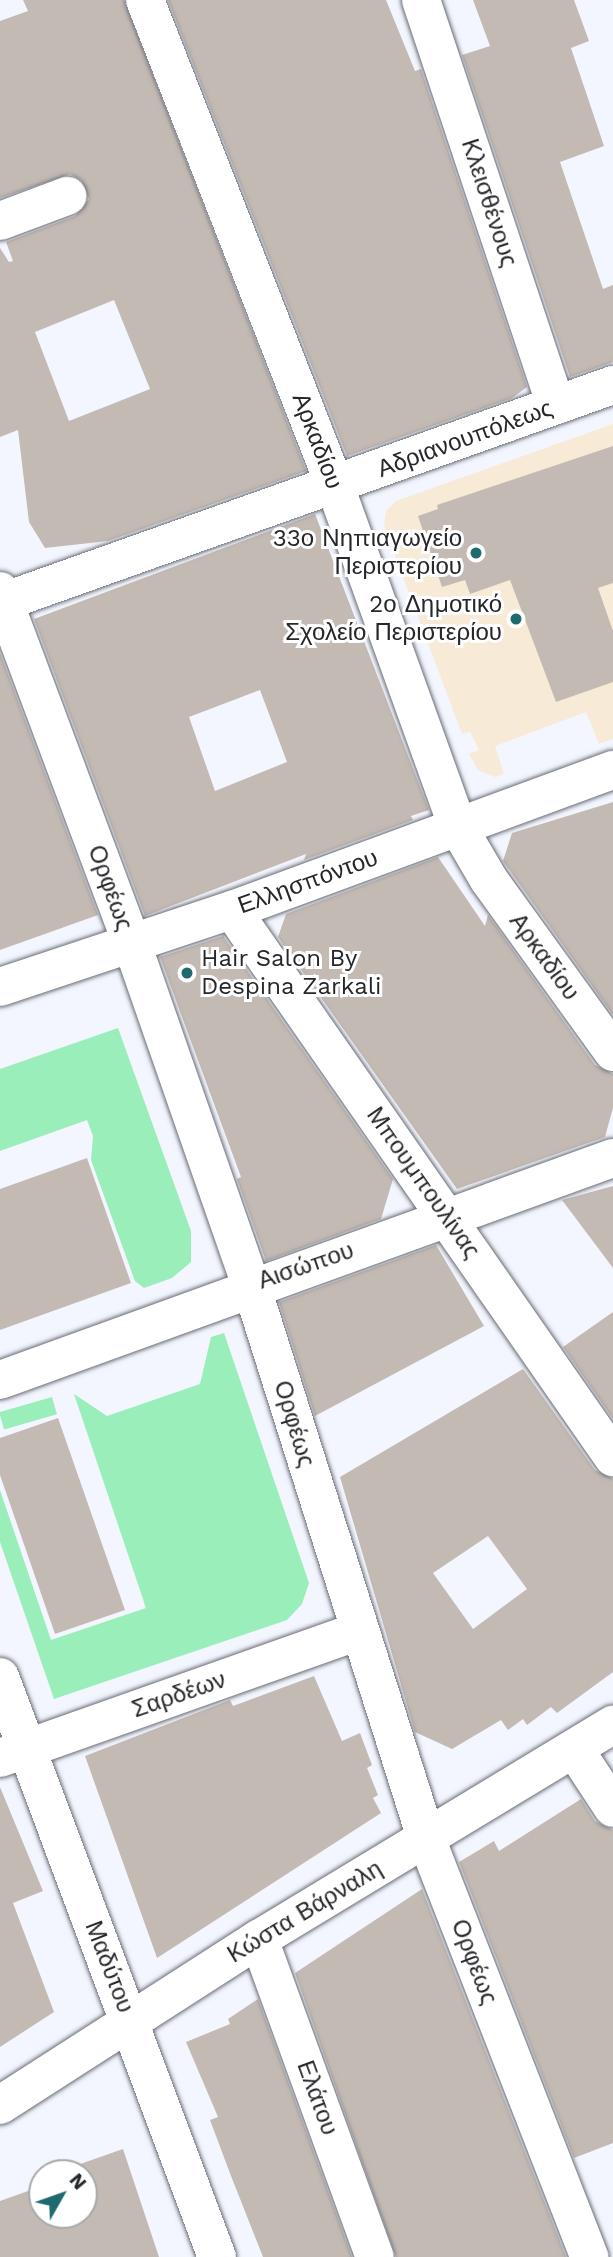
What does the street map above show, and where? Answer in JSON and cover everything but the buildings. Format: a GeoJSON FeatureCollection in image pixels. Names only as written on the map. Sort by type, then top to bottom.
{"type":"FeatureCollection","features":[{"type":"Feature","properties":{"kind":"street","name":"Αρκαδίου"},"geometry":{"type":"LineString","coordinates":[[145,0],[335,486],[458,827],[489,880],[613,1052]]}},
{"type":"Feature","properties":{"kind":"street","name":"Κλεισθένους"},"geometry":{"type":"LineString","coordinates":[[421,0],[556,405]]}},
{"type":"Feature","properties":{"kind":"street"},"geometry":{"type":"LineString","coordinates":[[0,221],[67,196]]}},
{"type":"Feature","properties":{"kind":"street","name":"Αδριανουπόλεως"},"geometry":{"type":"LineString","coordinates":[[1,598],[335,486],[613,385]]}},
{"type":"Feature","properties":{"kind":"street","name":"Ορφέως"},"geometry":{"type":"LineString","coordinates":[[1,598],[131,944],[251,1285],[358,1631],[426,1838],[589,2257]]}},
{"type":"Feature","properties":{"kind":"street","name":"Ελλησπόντου"},"geometry":{"type":"LineString","coordinates":[[0,987],[232,910],[613,770]]}},
{"type":"Feature","properties":{"kind":"street","name":"Μπουμπουλίνας"},"geometry":{"type":"LineString","coordinates":[[232,910],[613,1457]]}},
{"type":"Feature","properties":{"kind":"street","name":"Αισώπου"},"geometry":{"type":"LineString","coordinates":[[0,1380],[251,1285],[613,1158]]}},
{"type":"Feature","properties":{"kind":"street","name":"Σαρδέων"},"geometry":{"type":"LineString","coordinates":[[13,1754],[358,1631]]}},
{"type":"Feature","properties":{"kind":"street","name":"Μαδύτου"},"geometry":{"type":"LineString","coordinates":[[0,1677],[13,1754],[131,2022],[217,2257]]}},
{"type":"Feature","properties":{"kind":"street","name":"Κώστα Βάρναλη"},"geometry":{"type":"LineString","coordinates":[[0,2105],[258,1938],[613,1725]]}},
{"type":"Feature","properties":{"kind":"street"},"geometry":{"type":"LineString","coordinates":[[575,1750],[613,1808]]}},
{"type":"Feature","properties":{"kind":"street","name":"Ελάτου"},"geometry":{"type":"LineString","coordinates":[[258,1938],[374,2257]]}},
{"type":"Feature","properties":{"kind":"shaded area","name":"2ο Δημοτικό Σχολείο Περιστερίου"},"geometry":{"type":"Polygon","coordinates":[[[613,424],[613,739],[599,744],[586,712],[495,746],[504,774],[495,777],[478,770],[469,754],[479,750],[470,732],[462,734],[384,526],[386,511],[396,501],[613,424]]]}},
{"type":"Feature","properties":{"kind":"green space"},"geometry":{"type":"Polygon","coordinates":[[[118,1028],[191,1231],[191,1262],[172,1278],[144,1288],[135,1281],[91,1160],[93,1136],[87,1120],[0,1151],[0,1069],[118,1028]]]}},
{"type":"Feature","properties":{"kind":"green space"},"geometry":{"type":"Polygon","coordinates":[[[224,1333],[309,1583],[302,1604],[287,1620],[54,1699],[0,1542],[0,1490],[51,1640],[146,1608],[74,1394],[107,1416],[200,1384],[211,1337],[224,1333]]]}},
{"type":"Feature","properties":{"kind":"green space"},"geometry":{"type":"Polygon","coordinates":[[[52,1397],[57,1414],[4,1429],[0,1412],[52,1397]]]}},
{"type":"Feature","properties":{"kind":"place","name":"33ο Νηπιαγωγείο Περιστερίου"},"geometry":{"type":"Point","coordinates":[476,553]}},
{"type":"Feature","properties":{"kind":"place","name":"2ο Δημοτικό Σχολείο Περιστερίου"},"geometry":{"type":"Point","coordinates":[516,619]}},
{"type":"Feature","properties":{"kind":"place","name":"Hair Salon By Despina Zarkali"},"geometry":{"type":"Point","coordinates":[187,973]}}]}
